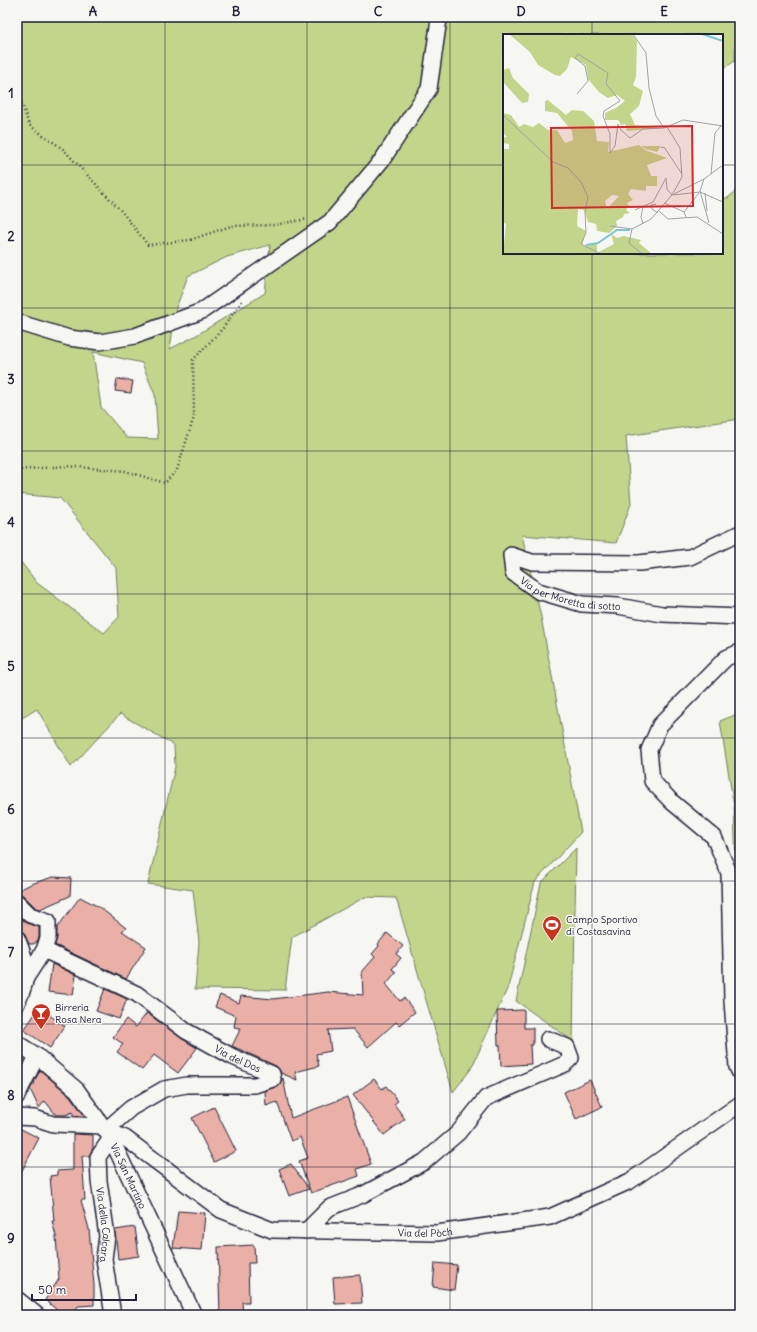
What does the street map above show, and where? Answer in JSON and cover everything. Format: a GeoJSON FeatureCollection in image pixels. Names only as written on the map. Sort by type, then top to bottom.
{"type":"FeatureCollection","features":[{"type":"Feature","properties":{"kind":"street"},"geometry":{"type":"LineString","coordinates":[[17,322],[70,338],[100,342],[135,336],[202,311],[330,222],[382,160],[429,89],[439,19],[442,17]]}},
{"type":"Feature","properties":{"kind":"street","name":"Via per Moretta di sotto"},"geometry":{"type":"LineString","coordinates":[[740,533],[690,557],[639,562],[532,562],[511,555],[513,573],[538,591],[582,604],[618,606],[662,614],[740,617]]}},
{"type":"Feature","properties":{"kind":"street"},"geometry":{"type":"LineString","coordinates":[[739,1068],[732,1001],[730,873],[714,837],[672,802],[652,781],[649,750],[660,726],[726,658],[740,652]]}},
{"type":"Feature","properties":{"kind":"street"},"geometry":{"type":"LineString","coordinates":[[17,902],[30,915],[48,921],[48,938],[44,950],[26,978],[17,1003]]}},
{"type":"Feature","properties":{"kind":"street"},"geometry":{"type":"LineString","coordinates":[[17,938],[26,962],[26,978]]}},
{"type":"Feature","properties":{"kind":"street","name":"Via del Dos"},"geometry":{"type":"LineString","coordinates":[[44,950],[137,994],[186,1031],[233,1057],[272,1074],[273,1079],[254,1085],[187,1085],[164,1089],[131,1108],[107,1131]]}},
{"type":"Feature","properties":{"kind":"street"},"geometry":{"type":"LineString","coordinates":[[306,1231],[329,1208],[362,1195],[424,1162],[458,1133],[486,1098],[565,1064],[571,1058],[567,1047],[548,1039]]}},
{"type":"Feature","properties":{"kind":"street","name":"Via San Martino"},"geometry":{"type":"LineString","coordinates":[[17,1043],[37,1056],[77,1090],[107,1131],[194,1315]]}},
{"type":"Feature","properties":{"kind":"street"},"geometry":{"type":"LineString","coordinates":[[17,1096],[37,1056]]}},
{"type":"Feature","properties":{"kind":"street","name":"Via del Pòch"},"geometry":{"type":"LineString","coordinates":[[107,1131],[125,1138],[220,1210],[272,1230],[437,1234],[550,1217],[630,1180],[740,1104]]}},
{"type":"Feature","properties":{"kind":"street"},"geometry":{"type":"LineString","coordinates":[[17,1117],[35,1118],[53,1124],[107,1131]]}},
{"type":"Feature","properties":{"kind":"street","name":"Via della Calcara"},"geometry":{"type":"LineString","coordinates":[[107,1131],[98,1157],[98,1169],[107,1236],[104,1259],[113,1315]]}},
{"type":"Feature","properties":{"kind":"street"},"geometry":{"type":"LineString","coordinates":[[17,1299],[37,1315]]}},
{"type":"Feature","properties":{"kind":"path"},"geometry":{"type":"LineString","coordinates":[[17,88],[29,125],[63,149],[122,212],[148,245],[190,240],[230,226],[273,225],[313,218]]}},
{"type":"Feature","properties":{"kind":"path"},"geometry":{"type":"LineString","coordinates":[[17,470],[66,466],[125,471],[165,483],[177,470],[194,417],[193,360],[222,328],[242,300]]}},
{"type":"Feature","properties":{"kind":"green space"},"geometry":{"type":"Polygon","coordinates":[[[17,17],[735,17],[735,61],[723,68],[723,34],[503,34],[503,254],[723,254],[723,198],[728,198],[740,187],[740,419],[626,436],[631,504],[616,543],[522,535],[541,617],[581,832],[535,882],[508,987],[471,1069],[453,1092],[396,898],[365,897],[292,937],[285,990],[195,989],[199,942],[193,890],[148,884],[175,767],[174,745],[120,714],[71,767],[37,709],[17,721],[17,557],[37,583],[104,633],[119,617],[116,568],[60,498],[17,494],[17,17]],[[270,245],[227,257],[188,276],[176,308],[170,349],[195,336],[265,293],[270,245]],[[93,352],[101,407],[127,438],[158,439],[155,395],[142,363],[93,352]]]}},
{"type":"Feature","properties":{"kind":"green space"},"geometry":{"type":"Polygon","coordinates":[[[740,713],[740,990],[734,807],[720,721],[740,713]]]}},
{"type":"Feature","properties":{"kind":"green space","name":"Campo Sportivo di Costasavina"},"geometry":{"type":"Polygon","coordinates":[[[576,848],[573,1041],[516,1001],[541,883],[576,848]]]}},
{"type":"Feature","properties":{"kind":"building"},"geometry":{"type":"Polygon","coordinates":[[[117,379],[133,381],[131,393],[115,391],[117,379]]]}},
{"type":"Feature","properties":{"kind":"building"},"geometry":{"type":"Polygon","coordinates":[[[53,877],[71,878],[70,896],[40,909],[35,907],[23,895],[17,893],[17,891],[31,884],[53,877]]]}},
{"type":"Feature","properties":{"kind":"building"},"geometry":{"type":"Polygon","coordinates":[[[80,897],[99,907],[126,928],[122,931],[146,947],[126,979],[55,945],[57,928],[80,897]]]}},
{"type":"Feature","properties":{"kind":"building"},"geometry":{"type":"Polygon","coordinates":[[[17,915],[27,923],[39,927],[39,937],[37,942],[29,944],[23,931],[17,929],[17,915]]]}},
{"type":"Feature","properties":{"kind":"building"},"geometry":{"type":"Polygon","coordinates":[[[387,933],[403,946],[396,954],[401,958],[392,969],[396,972],[386,984],[400,1001],[404,998],[415,1012],[399,1025],[396,1022],[368,1047],[353,1029],[328,1030],[331,1051],[316,1054],[319,1066],[295,1072],[297,1080],[281,1073],[276,1066],[232,1046],[241,1028],[234,1027],[236,1016],[215,1007],[220,995],[239,1003],[241,996],[273,999],[328,992],[363,995],[362,972],[375,957],[372,954],[387,933]]]}},
{"type":"Feature","properties":{"kind":"building"},"geometry":{"type":"Polygon","coordinates":[[[52,964],[76,975],[73,995],[48,992],[52,964]]]}},
{"type":"Feature","properties":{"kind":"building"},"geometry":{"type":"Polygon","coordinates":[[[105,989],[127,999],[119,1019],[96,1011],[105,989]]]}},
{"type":"Feature","properties":{"kind":"building"},"geometry":{"type":"Polygon","coordinates":[[[39,1008],[65,1026],[50,1048],[24,1030],[39,1008]]]}},
{"type":"Feature","properties":{"kind":"building"},"geometry":{"type":"Polygon","coordinates":[[[524,1010],[524,1028],[533,1028],[533,1045],[530,1045],[531,1064],[501,1066],[500,1045],[498,1045],[497,1011],[524,1010]]]}},
{"type":"Feature","properties":{"kind":"building"},"geometry":{"type":"Polygon","coordinates":[[[147,1013],[197,1048],[178,1073],[154,1055],[142,1070],[117,1052],[123,1044],[113,1037],[126,1019],[136,1027],[147,1013]]]}},
{"type":"Feature","properties":{"kind":"building"},"geometry":{"type":"Polygon","coordinates":[[[40,1070],[70,1096],[85,1116],[73,1116],[73,1112],[65,1115],[56,1115],[45,1101],[39,1108],[30,1089],[35,1083],[34,1082],[40,1070]]]}},
{"type":"Feature","properties":{"kind":"building"},"geometry":{"type":"Polygon","coordinates":[[[283,1078],[291,1118],[347,1097],[371,1164],[357,1169],[359,1176],[311,1193],[299,1161],[308,1158],[300,1137],[291,1141],[277,1102],[266,1106],[265,1091],[279,1085],[283,1078]]]}},
{"type":"Feature","properties":{"kind":"building"},"geometry":{"type":"Polygon","coordinates":[[[374,1079],[382,1089],[386,1086],[398,1101],[394,1104],[405,1119],[384,1135],[353,1095],[374,1079]]]}},
{"type":"Feature","properties":{"kind":"building"},"geometry":{"type":"Polygon","coordinates":[[[590,1080],[602,1107],[576,1119],[564,1092],[590,1080]]]}},
{"type":"Feature","properties":{"kind":"building"},"geometry":{"type":"Polygon","coordinates":[[[214,1107],[236,1151],[214,1162],[192,1118],[214,1107]]]}},
{"type":"Feature","properties":{"kind":"building"},"geometry":{"type":"Polygon","coordinates":[[[17,1127],[39,1138],[17,1180],[17,1127]]]}},
{"type":"Feature","properties":{"kind":"building"},"geometry":{"type":"Polygon","coordinates":[[[73,1134],[93,1135],[93,1148],[89,1156],[82,1156],[85,1200],[81,1200],[89,1229],[94,1285],[94,1305],[78,1306],[72,1315],[63,1315],[45,1300],[59,1279],[56,1236],[52,1221],[54,1221],[50,1176],[57,1175],[57,1171],[73,1170],[73,1134]]]}},
{"type":"Feature","properties":{"kind":"building"},"geometry":{"type":"Polygon","coordinates":[[[291,1164],[309,1189],[289,1196],[279,1169],[291,1164]]]}},
{"type":"Feature","properties":{"kind":"building"},"geometry":{"type":"Polygon","coordinates":[[[178,1211],[205,1213],[202,1250],[173,1248],[178,1211]]]}},
{"type":"Feature","properties":{"kind":"building"},"geometry":{"type":"Polygon","coordinates":[[[135,1227],[139,1256],[118,1259],[115,1230],[135,1227]]]}},
{"type":"Feature","properties":{"kind":"building"},"geometry":{"type":"Polygon","coordinates":[[[254,1245],[255,1263],[248,1263],[249,1302],[242,1302],[243,1315],[220,1315],[218,1247],[254,1245]]]}},
{"type":"Feature","properties":{"kind":"building"},"geometry":{"type":"Polygon","coordinates":[[[435,1263],[457,1265],[454,1290],[433,1287],[435,1263]]]}},
{"type":"Feature","properties":{"kind":"building"},"geometry":{"type":"Polygon","coordinates":[[[360,1275],[362,1303],[335,1304],[333,1277],[360,1275]]]}},
{"type":"Feature","properties":{"kind":"place","name":"Campo Sportivo di Costasavina"},"geometry":{"type":"Point","coordinates":[552,942]}},
{"type":"Feature","properties":{"kind":"place","name":"Birreria Rosa Nera"},"geometry":{"type":"Point","coordinates":[41,1030]}}]}
